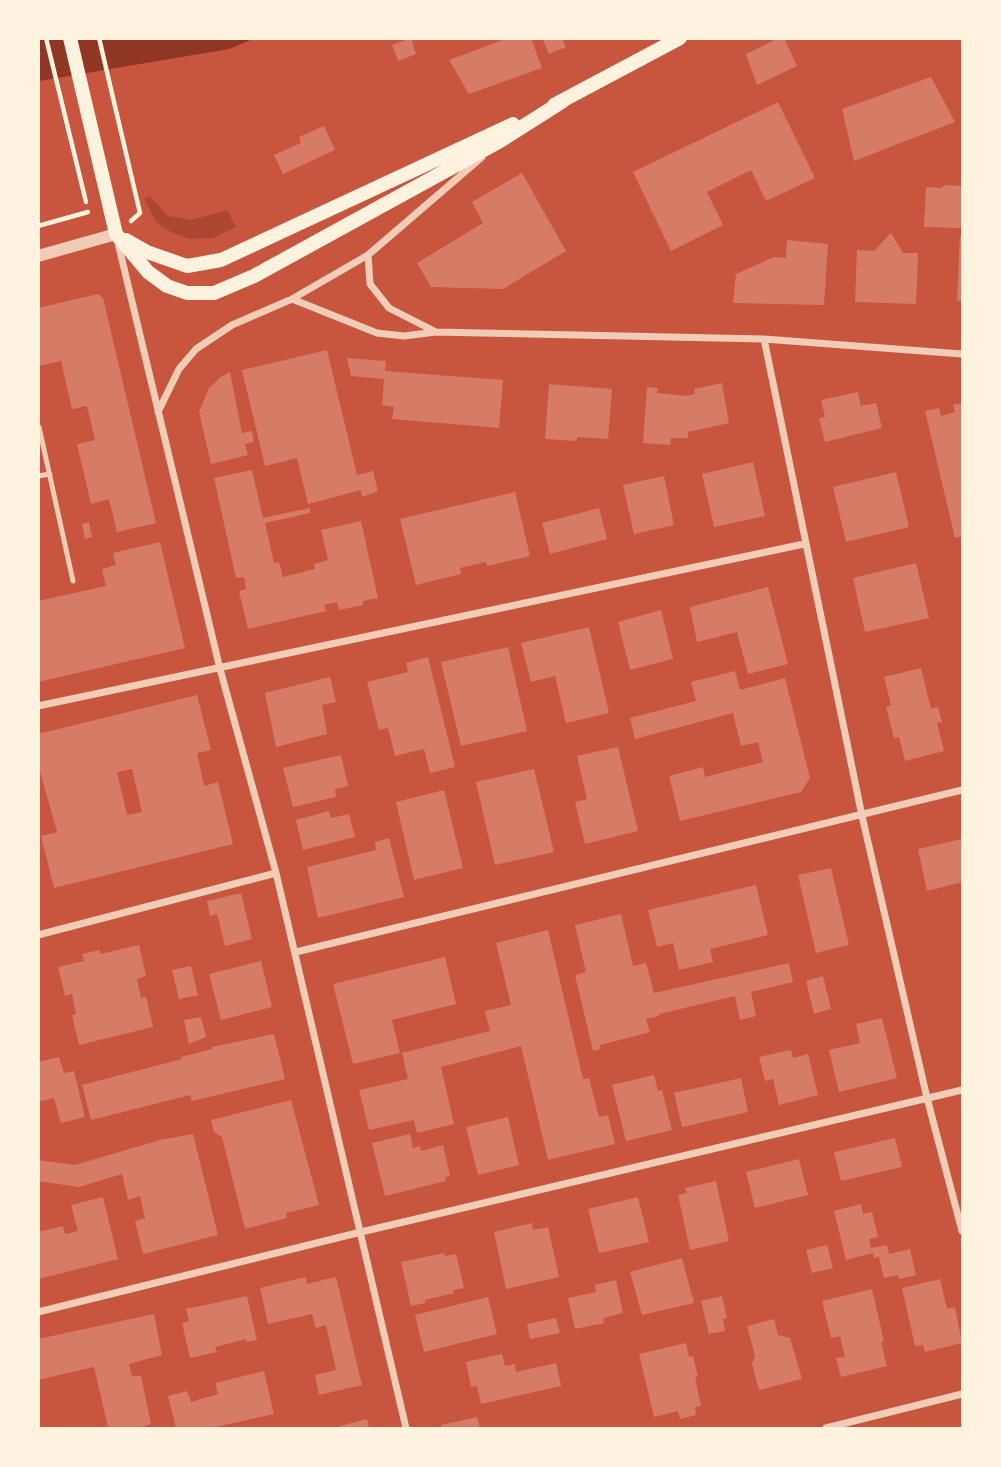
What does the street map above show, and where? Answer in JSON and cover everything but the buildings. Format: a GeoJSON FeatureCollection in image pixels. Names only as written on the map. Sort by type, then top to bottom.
{"type":"FeatureCollection","features":[{"type":"Feature","properties":{"kind":"main road"},"geometry":{"type":"LineString","coordinates":[[69,38],[116,234],[148,272],[167,286],[187,293],[214,293],[254,276],[500,141],[563,101]]}},
{"type":"Feature","properties":{"kind":"main road"},"geometry":{"type":"LineString","coordinates":[[116,234],[146,252],[170,262],[187,266],[221,260],[563,101],[680,38]]}},
{"type":"Feature","properties":{"kind":"street"},"geometry":{"type":"LineString","coordinates":[[157,413],[179,369],[196,349],[232,325],[292,299],[368,256],[500,141]]}},
{"type":"Feature","properties":{"kind":"street"},"geometry":{"type":"LineString","coordinates":[[38,256],[116,234],[220,669],[296,952],[406,1429]]}},
{"type":"Feature","properties":{"kind":"street"},"geometry":{"type":"LineString","coordinates":[[368,256],[370,284],[389,308],[436,332]]}},
{"type":"Feature","properties":{"kind":"street"},"geometry":{"type":"LineString","coordinates":[[292,299],[377,333],[404,336],[436,332],[764,339],[962,354]]}},
{"type":"Feature","properties":{"kind":"street"},"geometry":{"type":"LineString","coordinates":[[764,339],[862,816],[927,1098],[962,1231]]}},
{"type":"Feature","properties":{"kind":"street"},"geometry":{"type":"LineString","coordinates":[[38,706],[804,544]]}},
{"type":"Feature","properties":{"kind":"street"},"geometry":{"type":"LineString","coordinates":[[296,952],[962,790]]}},
{"type":"Feature","properties":{"kind":"street"},"geometry":{"type":"LineString","coordinates":[[38,934],[276,873]]}},
{"type":"Feature","properties":{"kind":"street"},"geometry":{"type":"LineString","coordinates":[[38,1312],[361,1232],[962,1090]]}},
{"type":"Feature","properties":{"kind":"street"},"geometry":{"type":"LineString","coordinates":[[826,1429],[962,1394]]}},
{"type":"Feature","properties":{"kind":"lane"},"geometry":{"type":"LineString","coordinates":[[39,427],[73,581]]}},
{"type":"Feature","properties":{"kind":"lane"},"geometry":{"type":"LineString","coordinates":[[38,476],[50,474]]}},
{"type":"Feature","properties":{"kind":"path"},"geometry":{"type":"LineString","coordinates":[[38,226],[88,212],[46,38]]}},
{"type":"Feature","properties":{"kind":"path"},"geometry":{"type":"LineString","coordinates":[[99,38],[140,214],[116,234]]}},
{"type":"Feature","properties":{"kind":"shaded area"},"geometry":{"type":"Polygon","coordinates":[[[39,39],[253,39],[229,49],[39,81],[39,39]]]}},
{"type":"Feature","properties":{"kind":"shaded area"},"geometry":{"type":"Polygon","coordinates":[[[150,196],[168,216],[191,220],[227,210],[236,227],[213,238],[190,239],[171,232],[156,222],[144,198],[150,196]]]}}]}
